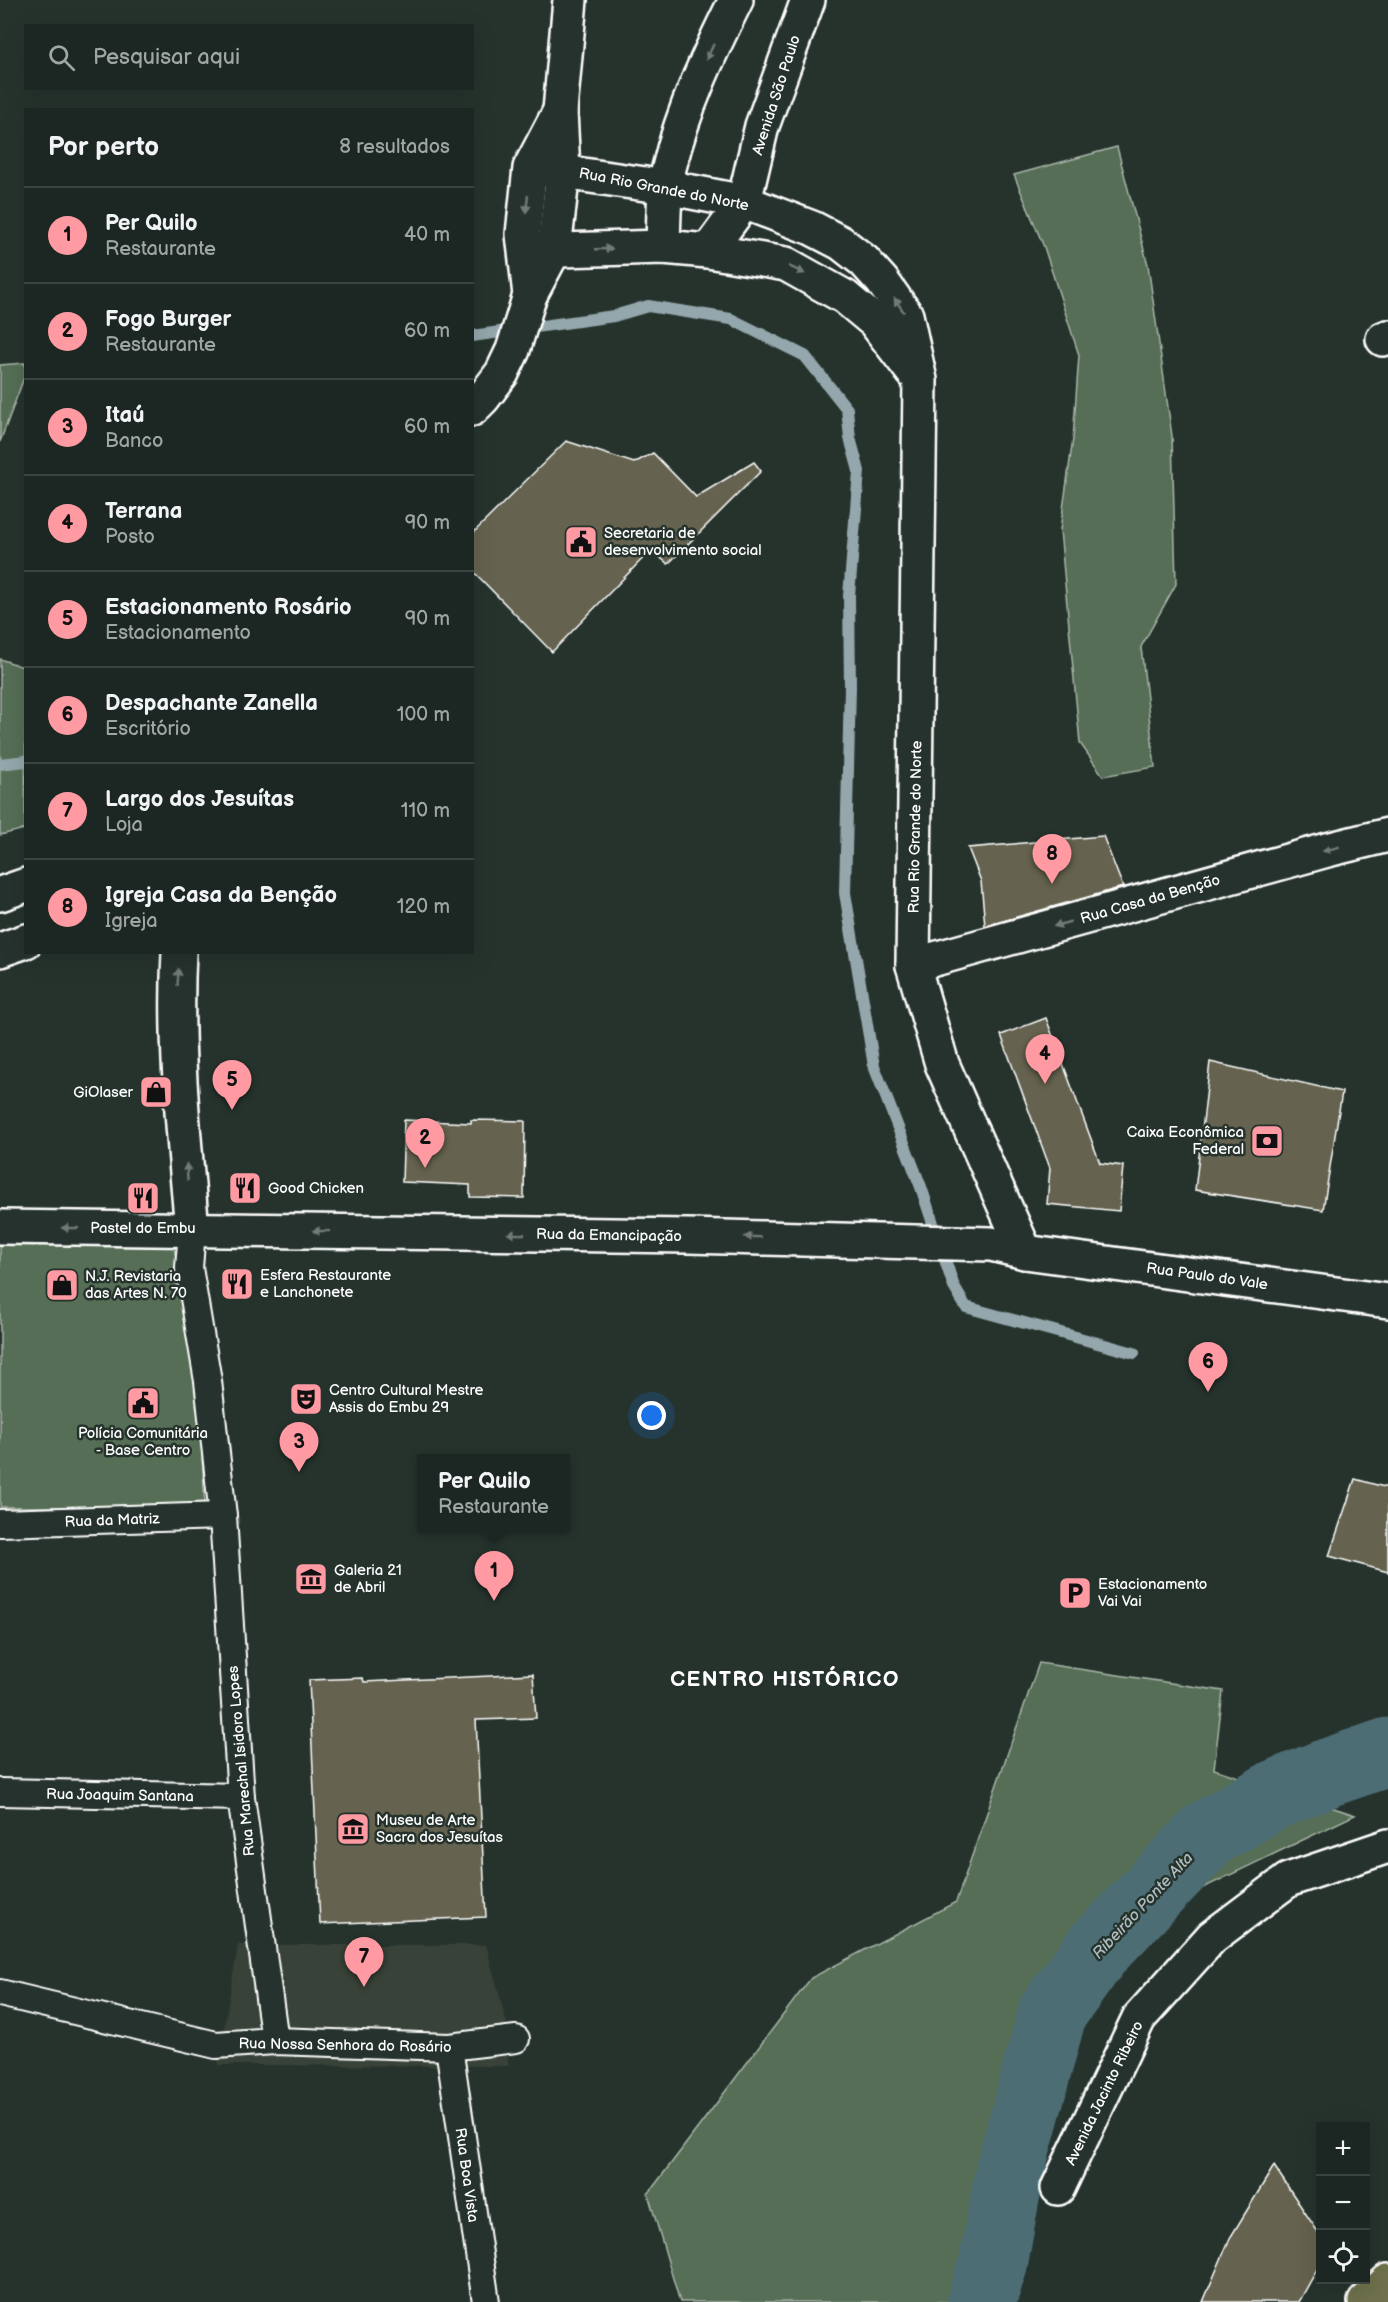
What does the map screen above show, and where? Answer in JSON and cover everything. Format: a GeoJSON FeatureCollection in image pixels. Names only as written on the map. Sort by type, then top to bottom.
{"type":"FeatureCollection","features":[{"type":"Feature","properties":{"kind":"main road"},"geometry":{"type":"LineString","coordinates":[[1365,2302],[1388,2281]]}},
{"type":"Feature","properties":{"kind":"street"},"geometry":{"type":"LineString","coordinates":[[474,407],[502,373],[513,350],[563,171],[560,111],[570,0]]}},
{"type":"Feature","properties":{"kind":"street"},"geometry":{"type":"LineString","coordinates":[[663,247],[666,187],[682,122],[709,54],[736,0]]}},
{"type":"Feature","properties":{"kind":"street","name":"Avenida São Paulo"},"geometry":{"type":"LineString","coordinates":[[708,251],[744,202],[762,126],[808,0]]}},
{"type":"Feature","properties":{"kind":"street"},"geometry":{"type":"LineString","coordinates":[[560,111],[531,168],[523,234],[539,251],[663,247],[708,251],[786,264],[835,291],[875,322],[920,380]]}},
{"type":"Feature","properties":{"kind":"street","name":"Rua Rio Grande do Norte"},"geometry":{"type":"LineString","coordinates":[[531,168],[666,187],[744,202],[812,228],[841,243],[864,261],[882,280],[906,315],[920,380],[913,965],[942,1064],[1025,1252]]}},
{"type":"Feature","properties":{"kind":"street","name":"Rua Casa da Benção"},"geometry":{"type":"LineString","coordinates":[[913,965],[1345,845],[1388,836]]}},
{"type":"Feature","properties":{"kind":"street"},"geometry":{"type":"LineString","coordinates":[[0,894],[24,886]]}},
{"type":"Feature","properties":{"kind":"street"},"geometry":{"type":"LineString","coordinates":[[0,950],[24,942]]}},
{"type":"Feature","properties":{"kind":"street"},"geometry":{"type":"LineString","coordinates":[[179,954],[177,986],[180,1084],[192,1230]]}},
{"type":"Feature","properties":{"kind":"street","name":"Rua da Emancipação"},"geometry":{"type":"LineString","coordinates":[[0,1227],[812,1239],[991,1244],[1025,1252]]}},
{"type":"Feature","properties":{"kind":"street","name":"Rua Marechal Isidoro Lopes"},"geometry":{"type":"LineString","coordinates":[[192,1230],[189,1268],[208,1381],[223,1516],[241,1797],[275,2041]]}},
{"type":"Feature","properties":{"kind":"street","name":"Rua Paulo do Vale"},"geometry":{"type":"LineString","coordinates":[[1025,1252],[1388,1301]]}},
{"type":"Feature","properties":{"kind":"street","name":"Rua da Matriz"},"geometry":{"type":"LineString","coordinates":[[0,1524],[223,1516]]}},
{"type":"Feature","properties":{"kind":"street","name":"Rua Joaquim Santana"},"geometry":{"type":"LineString","coordinates":[[0,1792],[241,1797]]}},
{"type":"Feature","properties":{"kind":"street","name":"Avenida Jacinto Ribeiro"},"geometry":{"type":"LineString","coordinates":[[1058,2188],[1139,2018],[1212,1937],[1288,1880],[1388,1846]]}},
{"type":"Feature","properties":{"kind":"street","name":"Rua Nossa Senhora do Rosário"},"geometry":{"type":"LineString","coordinates":[[0,1993],[216,2045],[275,2041],[449,2047],[516,2039]]}},
{"type":"Feature","properties":{"kind":"street","name":"Rua Boa Vista"},"geometry":{"type":"LineString","coordinates":[[449,2047],[486,2302]]}},
{"type":"Feature","properties":{"kind":"shaded area"},"geometry":{"type":"Polygon","coordinates":[[[238,1945],[486,1945],[508,2028],[508,2066],[218,2065],[238,1945]]]}},
{"type":"Feature","properties":{"kind":"green space"},"geometry":{"type":"Polygon","coordinates":[[[1117,147],[1148,265],[1172,436],[1176,584],[1141,647],[1155,767],[1103,776],[1080,743],[1060,530],[1073,439],[1079,355],[1044,247],[1014,175],[1117,147]]]}},
{"type":"Feature","properties":{"kind":"green space"},"geometry":{"type":"Polygon","coordinates":[[[24,363],[24,378],[0,442],[0,365],[24,363]]]}},
{"type":"Feature","properties":{"kind":"green space"},"geometry":{"type":"Polygon","coordinates":[[[0,659],[24,667],[24,829],[0,835],[0,659]]]}},
{"type":"Feature","properties":{"kind":"green space"},"geometry":{"type":"Polygon","coordinates":[[[173,1242],[197,1373],[205,1506],[0,1507],[0,1243],[173,1242]]]}},
{"type":"Feature","properties":{"kind":"green space"},"geometry":{"type":"Polygon","coordinates":[[[1039,1663],[1223,1691],[1214,1769],[1355,1815],[1182,1898],[1072,2004],[979,2302],[680,2302],[648,2194],[811,1978],[956,1902],[1039,1663]]]}},
{"type":"Feature","properties":{"kind":"building","name":"Secretaria de desenvolvimento social"},"geometry":{"type":"Polygon","coordinates":[[[566,441],[634,463],[653,453],[696,497],[754,462],[761,471],[668,564],[651,550],[552,652],[474,572],[474,532],[566,441]]]}},
{"type":"Feature","properties":{"kind":"building"},"geometry":{"type":"Polygon","coordinates":[[[1103,836],[1123,887],[985,926],[981,881],[968,848],[1103,836]]]}},
{"type":"Feature","properties":{"kind":"building"},"geometry":{"type":"Polygon","coordinates":[[[1046,1018],[1100,1163],[1123,1166],[1119,1211],[1047,1204],[1050,1168],[1001,1035],[1046,1018]]]}},
{"type":"Feature","properties":{"kind":"building","name":"Caixa Econômica Federal"},"geometry":{"type":"Polygon","coordinates":[[[1210,1062],[1342,1092],[1323,1210],[1195,1190],[1210,1062]]]}},
{"type":"Feature","properties":{"kind":"building"},"geometry":{"type":"Polygon","coordinates":[[[404,1120],[471,1123],[471,1120],[525,1121],[524,1198],[470,1197],[470,1185],[402,1182],[404,1120]]]}},
{"type":"Feature","properties":{"kind":"building"},"geometry":{"type":"Polygon","coordinates":[[[1355,1479],[1388,1488],[1388,1572],[1329,1556],[1355,1479]]]}},
{"type":"Feature","properties":{"kind":"building","name":"Museu de Arte Sacra dos Jesuítas"},"geometry":{"type":"Polygon","coordinates":[[[533,1674],[536,1718],[476,1720],[486,1917],[320,1924],[309,1680],[363,1678],[364,1682],[533,1674]]]}},
{"type":"Feature","properties":{"kind":"building"},"geometry":{"type":"Polygon","coordinates":[[[1274,2166],[1316,2229],[1316,2271],[1299,2302],[1203,2302],[1230,2238],[1274,2166]]]}},
{"type":"Feature","properties":{"kind":"waterway"},"geometry":{"type":"LineString","coordinates":[[474,336],[614,316],[648,306],[731,319],[805,356],[847,409],[850,438],[859,471],[849,596],[850,687],[845,893],[874,1066],[921,1187],[954,1287],[966,1307],[1134,1353]]}},
{"type":"Feature","properties":{"kind":"waterway"},"geometry":{"type":"LineString","coordinates":[[0,764],[24,761]]}},
{"type":"Feature","properties":{"kind":"waterway","name":"Ribeirão Ponte Alta"},"geometry":{"type":"LineString","coordinates":[[981,2302],[993,2265],[1010,2170],[1053,2011],[1098,1949],[1209,1833],[1276,1794],[1388,1752]]}},
{"type":"Feature","properties":{"kind":"place","name":"Secretaria de desenvolvimento social"},"geometry":{"type":"Point","coordinates":[581,542]}},
{"type":"Feature","properties":{"kind":"place","name":"Igreja Casa da Benção"},"geometry":{"type":"Point","coordinates":[1052,884]}},
{"type":"Feature","properties":{"kind":"place","name":"Terrana"},"geometry":{"type":"Point","coordinates":[1045,1084]}},
{"type":"Feature","properties":{"kind":"place","name":"GiOlaser"},"geometry":{"type":"Point","coordinates":[156,1092]}},
{"type":"Feature","properties":{"kind":"place","name":"Estacionamento Rosário"},"geometry":{"type":"Point","coordinates":[232,1110]}},
{"type":"Feature","properties":{"kind":"place","name":"Caixa Econômica Federal"},"geometry":{"type":"Point","coordinates":[1267,1141]}},
{"type":"Feature","properties":{"kind":"place","name":"Fogo Burger"},"geometry":{"type":"Point","coordinates":[425,1168]}},
{"type":"Feature","properties":{"kind":"place","name":"Good Chicken"},"geometry":{"type":"Point","coordinates":[245,1188]}},
{"type":"Feature","properties":{"kind":"place","name":"Pastel do Embu"},"geometry":{"type":"Point","coordinates":[143,1198]}},
{"type":"Feature","properties":{"kind":"place","name":"Esfera Restaurante e Lanchonete"},"geometry":{"type":"Point","coordinates":[237,1284]}},
{"type":"Feature","properties":{"kind":"place","name":"N.J. Revistaria das Artes N. 70"},"geometry":{"type":"Point","coordinates":[62,1285]}},
{"type":"Feature","properties":{"kind":"place","name":"Despachante Zanella"},"geometry":{"type":"Point","coordinates":[1208,1392]}},
{"type":"Feature","properties":{"kind":"place","name":"Centro Cultural Mestre Assis do Embu 29"},"geometry":{"type":"Point","coordinates":[306,1399]}},
{"type":"Feature","properties":{"kind":"place","name":"Polícia Comunitária - Base Centro"},"geometry":{"type":"Point","coordinates":[143,1403]}},
{"type":"Feature","properties":{"kind":"place","name":"Itaú"},"geometry":{"type":"Point","coordinates":[299,1472]}},
{"type":"Feature","properties":{"kind":"place","name":"Galeria 21 de Abril"},"geometry":{"type":"Point","coordinates":[311,1579]}},
{"type":"Feature","properties":{"kind":"place","name":"Estacionamento Vai Vai"},"geometry":{"type":"Point","coordinates":[1075,1593]}},
{"type":"Feature","properties":{"kind":"place","name":"Per Quilo"},"geometry":{"type":"Point","coordinates":[494,1601]}},
{"type":"Feature","properties":{"kind":"place","name":"Museu de Arte Sacra dos Jesuítas"},"geometry":{"type":"Point","coordinates":[353,1829]}},
{"type":"Feature","properties":{"kind":"place","name":"Largo dos Jesuítas"},"geometry":{"type":"Point","coordinates":[364,1987]}},
{"type":"Feature","properties":{"kind":"district","name":"CENTRO HISTÓRICO"},"geometry":{"type":"Point","coordinates":[785,1679]}}]}
